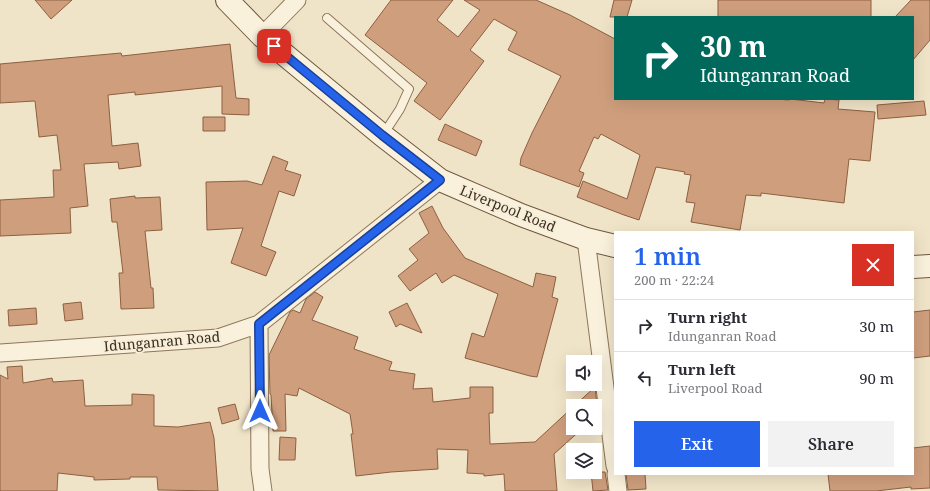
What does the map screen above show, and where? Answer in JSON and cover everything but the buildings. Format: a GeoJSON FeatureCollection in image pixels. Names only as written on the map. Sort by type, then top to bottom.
{"type":"FeatureCollection","features":[{"type":"Feature","properties":{"kind":"main road","name":"Liverpool Road"},"geometry":{"type":"LineString","coordinates":[[227,0],[262,36],[382,135],[440,180],[521,216],[586,239],[614,246]]}},
{"type":"Feature","properties":{"kind":"main road"},"geometry":{"type":"LineString","coordinates":[[914,267],[930,266]]}},
{"type":"Feature","properties":{"kind":"street"},"geometry":{"type":"LineString","coordinates":[[262,36],[297,0]]}},
{"type":"Feature","properties":{"kind":"street","name":"Idunganran Road"},"geometry":{"type":"LineString","coordinates":[[0,353],[218,338],[259,324],[440,180]]}},
{"type":"Feature","properties":{"kind":"street"},"geometry":{"type":"LineString","coordinates":[[586,239],[614,458]]}},
{"type":"Feature","properties":{"kind":"street"},"geometry":{"type":"LineString","coordinates":[[259,324],[260,469],[263,491]]}},
{"type":"Feature","properties":{"kind":"street"},"geometry":{"type":"LineString","coordinates":[[616,475],[618,491]]}},
{"type":"Feature","properties":{"kind":"lane"},"geometry":{"type":"LineString","coordinates":[[327,18],[409,89],[400,109],[382,135]]}},
{"type":"Feature","properties":{"kind":"route"},"geometry":{"type":"LineString","coordinates":[[260,411],[259,324],[440,180],[382,135],[274,46]]}}]}
